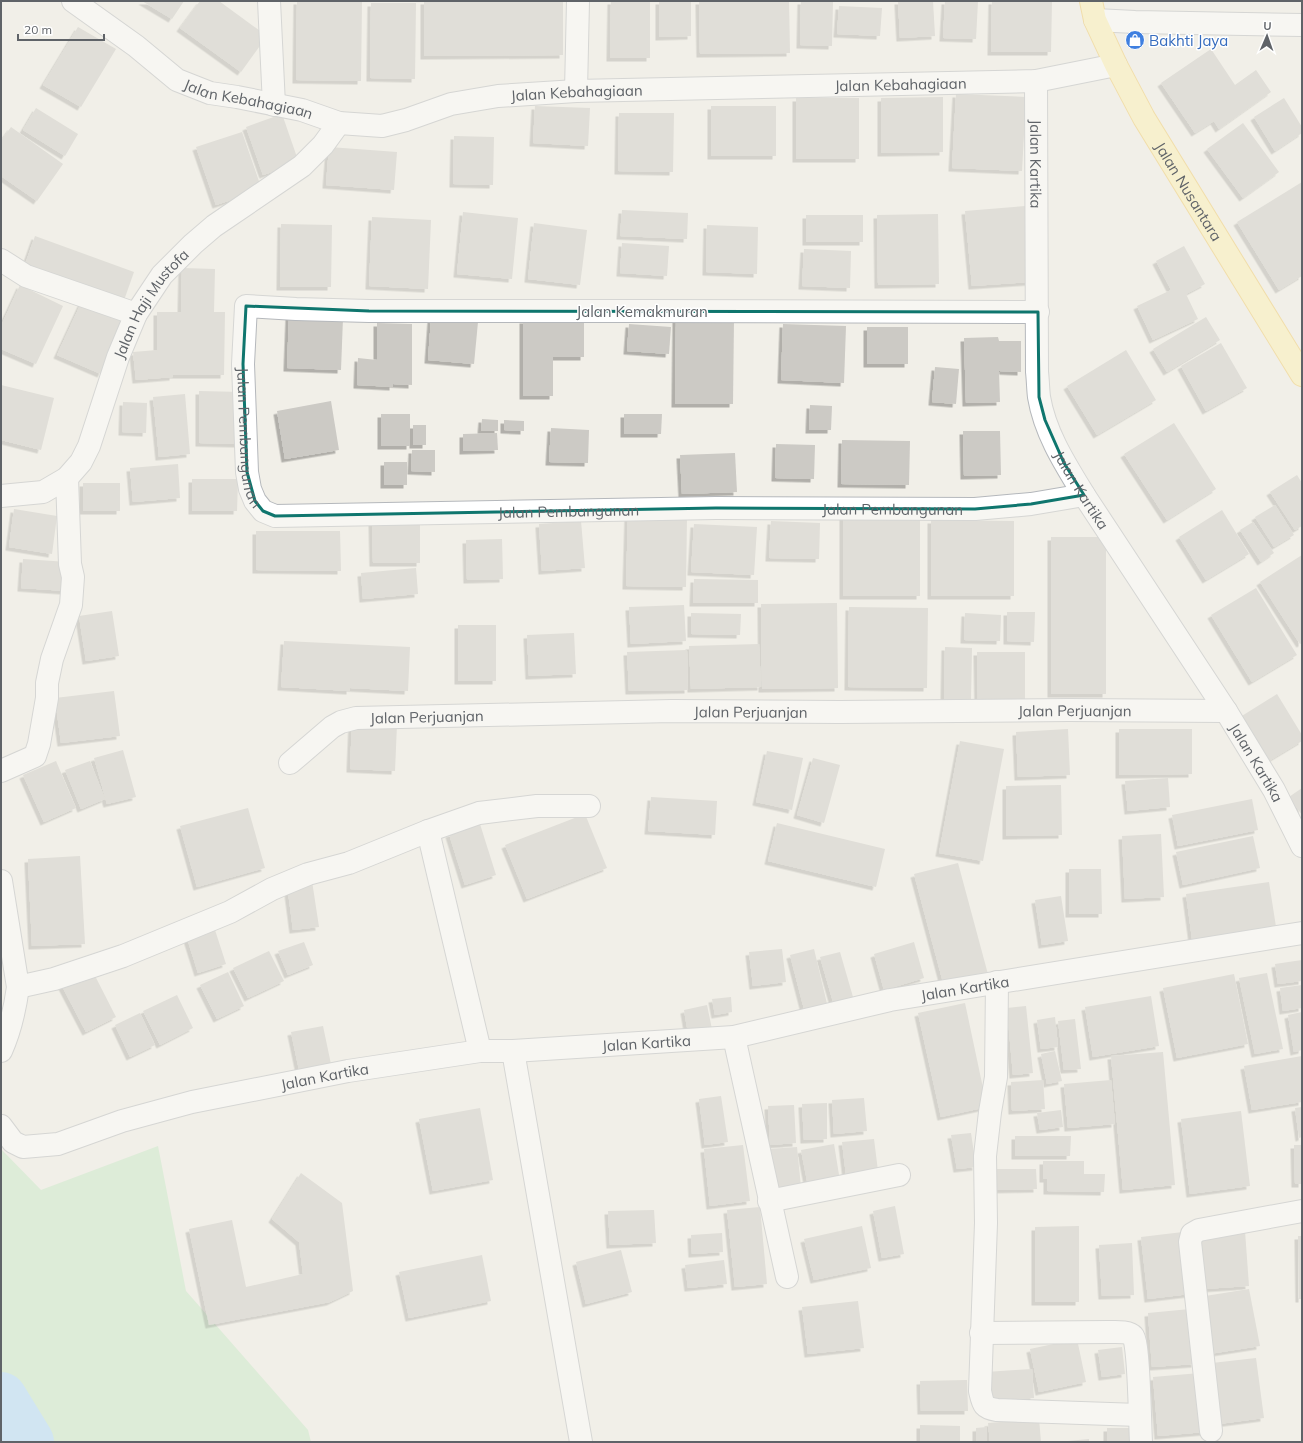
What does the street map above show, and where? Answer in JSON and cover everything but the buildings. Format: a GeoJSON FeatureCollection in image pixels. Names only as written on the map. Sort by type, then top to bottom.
{"type":"FeatureCollection","features":[{"type":"Feature","properties":{"kind":"main road","name":"Jalan Nusantara"},"geometry":{"type":"LineString","coordinates":[[1093,10],[1116,65],[1144,118],[1302,375]]}},
{"type":"Feature","properties":{"kind":"street","name":"Jalan Kebahagiaan"},"geometry":{"type":"LineString","coordinates":[[73,1],[136,46],[177,80],[210,93],[302,110],[339,123],[382,126],[406,120],[452,104],[498,96],[576,91],[1036,82],[1116,65]]}},
{"type":"Feature","properties":{"kind":"street"},"geometry":{"type":"LineString","coordinates":[[269,1],[274,105]]}},
{"type":"Feature","properties":{"kind":"street"},"geometry":{"type":"LineString","coordinates":[[576,91],[578,1]]}},
{"type":"Feature","properties":{"kind":"street"},"geometry":{"type":"LineString","coordinates":[[1093,10],[1143,22],[1302,25]]}},
{"type":"Feature","properties":{"kind":"street","name":"Jalan Kartika"},"geometry":{"type":"LineString","coordinates":[[1036,82],[1038,312],[1037,372],[1039,396],[1045,420],[1064,463],[1226,711],[1274,790],[1302,846]]}},
{"type":"Feature","properties":{"kind":"street","name":"Jalan Haji Mustofa"},"geometry":{"type":"LineString","coordinates":[[1,496],[44,492],[67,478],[81,462],[89,446],[118,357],[136,314],[162,275],[193,244],[214,226],[302,166],[323,145],[339,123]]}},
{"type":"Feature","properties":{"kind":"street"},"geometry":{"type":"LineString","coordinates":[[1,260],[26,276],[136,314]]}},
{"type":"Feature","properties":{"kind":"street","name":"Jalan Kemakmuran"},"geometry":{"type":"LineString","coordinates":[[246,306],[369,312],[642,310],[1038,312]]}},
{"type":"Feature","properties":{"kind":"street","name":"Jalan Pembangunan"},"geometry":{"type":"LineString","coordinates":[[246,306],[244,364],[245,444],[247,472],[250,489],[256,501],[263,511],[275,516],[716,508],[975,508],[1031,504],[1084,495]]}},
{"type":"Feature","properties":{"kind":"street"},"geometry":{"type":"LineString","coordinates":[[1,771],[35,756],[39,744],[47,698],[47,683],[52,659],[71,605],[73,577],[70,564],[67,478]]}},
{"type":"Feature","properties":{"kind":"street","name":"Jalan Perjuanjan"},"geometry":{"type":"LineString","coordinates":[[290,763],[332,727],[356,718],[672,711],[1226,711]]}},
{"type":"Feature","properties":{"kind":"street"},"geometry":{"type":"LineString","coordinates":[[18,987],[54,979],[123,956],[230,912],[272,889],[308,874],[349,863],[428,831],[479,813],[537,806],[589,806]]}},
{"type":"Feature","properties":{"kind":"street"},"geometry":{"type":"LineString","coordinates":[[428,831],[480,1051]]}},
{"type":"Feature","properties":{"kind":"street"},"geometry":{"type":"LineString","coordinates":[[1,881],[18,987],[16,1003],[1,1051]]}},
{"type":"Feature","properties":{"kind":"street","name":"Jalan Kartika"},"geometry":{"type":"LineString","coordinates":[[1,1126],[13,1142],[23,1147],[58,1144],[122,1121],[192,1102],[348,1071],[480,1051],[513,1051],[734,1037],[890,1000],[1302,933]]}},
{"type":"Feature","properties":{"kind":"street"},"geometry":{"type":"LineString","coordinates":[[996,982],[996,1076],[985,1156],[986,1223],[980,1391],[983,1404],[989,1409],[1139,1415]]}},
{"type":"Feature","properties":{"kind":"street"},"geometry":{"type":"LineString","coordinates":[[734,1037],[787,1277]]}},
{"type":"Feature","properties":{"kind":"street"},"geometry":{"type":"LineString","coordinates":[[513,1051],[581,1442]]}},
{"type":"Feature","properties":{"kind":"street"},"geometry":{"type":"LineString","coordinates":[[769,1201],[899,1176]]}},
{"type":"Feature","properties":{"kind":"street"},"geometry":{"type":"LineString","coordinates":[[1211,1431],[1190,1242],[1192,1234],[1199,1230],[1302,1211]]}},
{"type":"Feature","properties":{"kind":"street"},"geometry":{"type":"LineString","coordinates":[[981,1333],[1109,1332],[1129,1334],[1133,1336],[1136,1341],[1138,1358],[1141,1442]]}},
{"type":"Feature","properties":{"kind":"highlighted area"},"geometry":{"type":"Polygon","coordinates":[[[246,306],[369,311],[1038,312],[1039,397],[1045,420],[1064,463],[1084,495],[1031,504],[975,509],[716,508],[275,516],[263,511],[255,501],[247,472],[243,364],[246,306]]]}},
{"type":"Feature","properties":{"kind":"green space"},"geometry":{"type":"Polygon","coordinates":[[[158,1146],[186,1291],[308,1430],[311,1442],[1,1442],[1,1149],[41,1190],[158,1146]]]}},
{"type":"Feature","properties":{"kind":"waterway"},"geometry":{"type":"LineString","coordinates":[[1,1398],[28,1442]]}},
{"type":"Feature","properties":{"kind":"place","name":"Bakhti Jaya"},"geometry":{"type":"Point","coordinates":[1135,40]}}]}
